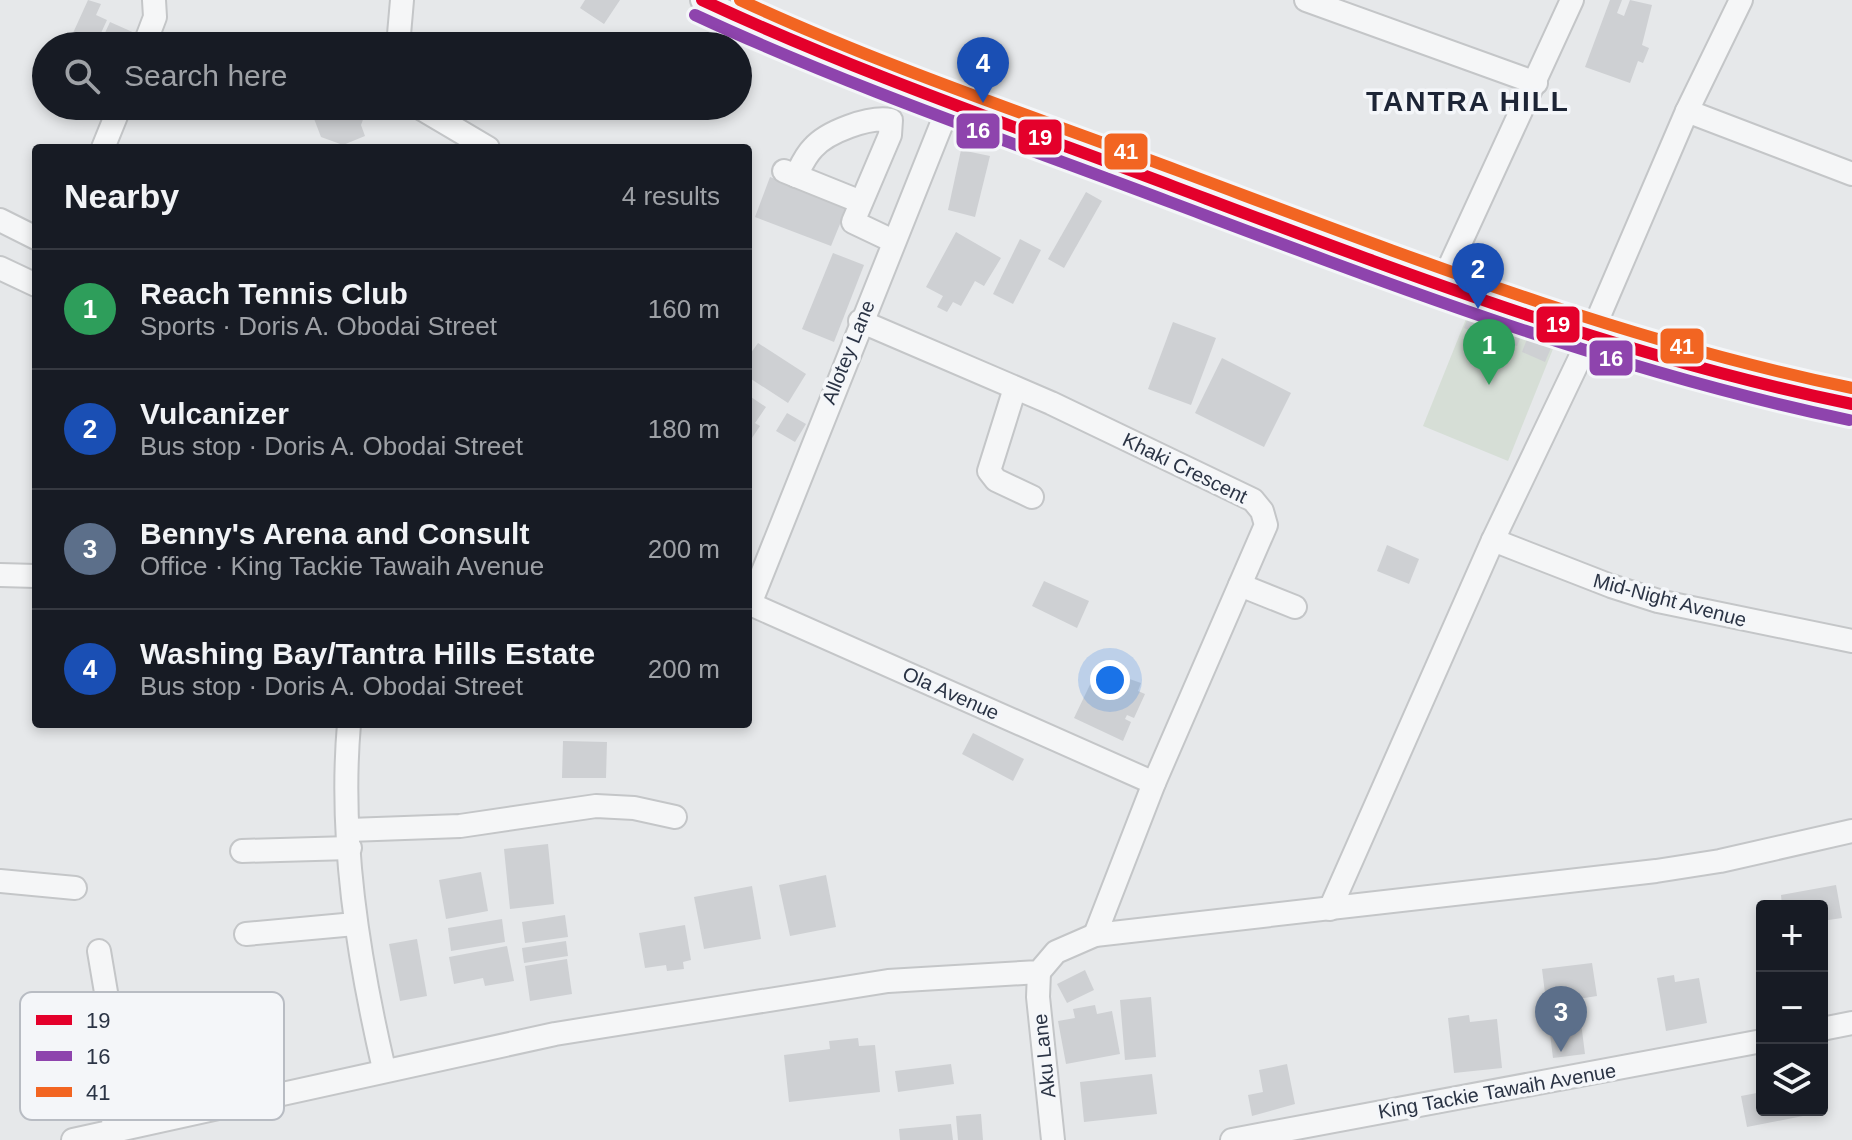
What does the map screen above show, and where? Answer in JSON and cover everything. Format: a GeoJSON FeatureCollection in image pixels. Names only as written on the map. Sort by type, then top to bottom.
{"type":"FeatureCollection","features":[{"type":"Feature","properties":{"kind":"street"},"geometry":{"type":"LineString","coordinates":[[149,32],[155,17],[154,0]]}},
{"type":"Feature","properties":{"kind":"street"},"geometry":{"type":"LineString","coordinates":[[399,32],[402,0]]}},
{"type":"Feature","properties":{"kind":"street"},"geometry":{"type":"LineString","coordinates":[[702,0],[950,103],[1440,287],[1590,337],[1718,375],[1852,404]]}},
{"type":"Feature","properties":{"kind":"street"},"geometry":{"type":"LineString","coordinates":[[1306,0],[1536,83]]}},
{"type":"Feature","properties":{"kind":"street"},"geometry":{"type":"LineString","coordinates":[[1440,287],[1572,0]]}},
{"type":"Feature","properties":{"kind":"street"},"geometry":{"type":"LineString","coordinates":[[1330,909],[1493,540],[1590,337],[1687,111],[1741,0]]}},
{"type":"Feature","properties":{"kind":"street","name":"Allotey Lane"},"geometry":{"type":"LineString","coordinates":[[752,595],[950,103]]}},
{"type":"Feature","properties":{"kind":"street"},"geometry":{"type":"LineString","coordinates":[[1687,111],[1852,174]]}},
{"type":"Feature","properties":{"kind":"street"},"geometry":{"type":"LineString","coordinates":[[105,144],[114,120]]}},
{"type":"Feature","properties":{"kind":"street"},"geometry":{"type":"LineString","coordinates":[[441,120],[481,144]]}},
{"type":"Feature","properties":{"kind":"street"},"geometry":{"type":"LineString","coordinates":[[861,202],[789,173],[826,137],[868,122],[891,120],[890,135],[853,222],[893,241]]}},
{"type":"Feature","properties":{"kind":"street"},"geometry":{"type":"LineString","coordinates":[[0,220],[32,236]]}},
{"type":"Feature","properties":{"kind":"street"},"geometry":{"type":"LineString","coordinates":[[0,268],[32,283]]}},
{"type":"Feature","properties":{"kind":"street","name":"Khaki Crescent"},"geometry":{"type":"LineString","coordinates":[[860,321],[1015,388],[1253,500],[1262,511],[1266,525],[1154,783],[1095,935]]}},
{"type":"Feature","properties":{"kind":"street"},"geometry":{"type":"LineString","coordinates":[[1015,388],[989,471],[996,480],[1032,497]]}},
{"type":"Feature","properties":{"kind":"street","name":"Mid-Night Avenue"},"geometry":{"type":"LineString","coordinates":[[1493,540],[1658,601],[1852,641]]}},
{"type":"Feature","properties":{"kind":"street"},"geometry":{"type":"LineString","coordinates":[[0,575],[32,576]]}},
{"type":"Feature","properties":{"kind":"street"},"geometry":{"type":"LineString","coordinates":[[1240,585],[1295,607]]}},
{"type":"Feature","properties":{"kind":"street","name":"Ola Avenue"},"geometry":{"type":"LineString","coordinates":[[752,604],[1154,783]]}},
{"type":"Feature","properties":{"kind":"street"},"geometry":{"type":"LineString","coordinates":[[349,728],[345,770],[355,924],[364,984],[384,1069]]}},
{"type":"Feature","properties":{"kind":"street"},"geometry":{"type":"LineString","coordinates":[[242,851],[460,826],[596,806],[634,808],[675,817]]}},
{"type":"Feature","properties":{"kind":"street"},"geometry":{"type":"LineString","coordinates":[[284,1091],[555,1034],[888,981],[1039,972],[1056,952],[1095,935],[1656,871],[1720,861],[1852,831]]}},
{"type":"Feature","properties":{"kind":"street"},"geometry":{"type":"LineString","coordinates":[[0,881],[75,888]]}},
{"type":"Feature","properties":{"kind":"street"},"geometry":{"type":"LineString","coordinates":[[246,934],[355,924]]}},
{"type":"Feature","properties":{"kind":"street"},"geometry":{"type":"LineString","coordinates":[[99,951],[106,992]]}},
{"type":"Feature","properties":{"kind":"street","name":"Aku Lane"},"geometry":{"type":"LineString","coordinates":[[1039,972],[1038,997],[1053,1140]]}},
{"type":"Feature","properties":{"kind":"street"},"geometry":{"type":"LineString","coordinates":[[1828,1028],[1852,1023]]}},
{"type":"Feature","properties":{"kind":"street","name":"King Tackie Tawaih Avenue"},"geometry":{"type":"LineString","coordinates":[[1232,1140],[1756,1042]]}},
{"type":"Feature","properties":{"kind":"street"},"geometry":{"type":"LineString","coordinates":[[113,1120],[114,1128]]}},
{"type":"Feature","properties":{"kind":"street"},"geometry":{"type":"LineString","coordinates":[[73,1140],[151,1120]]}},
{"type":"Feature","properties":{"kind":"shaded area"},"geometry":{"type":"Polygon","coordinates":[[[1470,309],[1555,344],[1508,461],[1423,426],[1470,309]]]}},
{"type":"Feature","properties":{"kind":"building"},"geometry":{"type":"Polygon","coordinates":[[[88,0],[101,4],[96,15],[107,20],[101,32],[73,32],[88,0]]]}},
{"type":"Feature","properties":{"kind":"building"},"geometry":{"type":"Polygon","coordinates":[[[585,0],[620,0],[604,24],[580,8],[585,0]]]}},
{"type":"Feature","properties":{"kind":"building"},"geometry":{"type":"Polygon","coordinates":[[[1610,0],[1622,0],[1617,13],[1624,16],[1630,0],[1652,5],[1642,45],[1649,48],[1643,63],[1638,61],[1630,83],[1585,67],[1610,0]]]}},
{"type":"Feature","properties":{"kind":"building"},"geometry":{"type":"Polygon","coordinates":[[[110,22],[132,32],[105,32],[110,22]]]}},
{"type":"Feature","properties":{"kind":"building"},"geometry":{"type":"Polygon","coordinates":[[[315,120],[363,120],[361,125],[365,136],[345,144],[321,137],[315,120]]]}},
{"type":"Feature","properties":{"kind":"building"},"geometry":{"type":"Polygon","coordinates":[[[961,150],[990,156],[975,217],[948,210],[961,150]]]}},
{"type":"Feature","properties":{"kind":"building"},"geometry":{"type":"Polygon","coordinates":[[[770,177],[847,207],[831,246],[755,217],[770,177]]]}},
{"type":"Feature","properties":{"kind":"building"},"geometry":{"type":"Polygon","coordinates":[[[1086,192],[1102,201],[1064,268],[1048,259],[1086,192]]]}},
{"type":"Feature","properties":{"kind":"building"},"geometry":{"type":"Polygon","coordinates":[[[956,232],[1001,258],[984,286],[975,281],[961,306],[953,302],[947,312],[937,307],[943,296],[926,287],[956,232]]]}},
{"type":"Feature","properties":{"kind":"building"},"geometry":{"type":"Polygon","coordinates":[[[1020,239],[1041,250],[1013,304],[993,294],[1020,239]]]}},
{"type":"Feature","properties":{"kind":"building"},"geometry":{"type":"Polygon","coordinates":[[[833,253],[864,265],[834,342],[802,329],[833,253]]]}},
{"type":"Feature","properties":{"kind":"building"},"geometry":{"type":"Polygon","coordinates":[[[1469,315],[1487,322],[1482,335],[1464,328],[1469,315]]]}},
{"type":"Feature","properties":{"kind":"building"},"geometry":{"type":"Polygon","coordinates":[[[1173,322],[1216,338],[1191,405],[1148,389],[1173,322]]]}},
{"type":"Feature","properties":{"kind":"building"},"geometry":{"type":"Polygon","coordinates":[[[1499,323],[1523,332],[1517,346],[1494,337],[1499,323]]]}},
{"type":"Feature","properties":{"kind":"building"},"geometry":{"type":"Polygon","coordinates":[[[1527,339],[1551,348],[1545,362],[1522,352],[1527,339]]]}},
{"type":"Feature","properties":{"kind":"building"},"geometry":{"type":"Polygon","coordinates":[[[758,343],[806,374],[788,403],[752,380],[752,351],[758,343]]]}},
{"type":"Feature","properties":{"kind":"building"},"geometry":{"type":"Polygon","coordinates":[[[1222,358],[1291,393],[1264,447],[1195,413],[1222,358]]]}},
{"type":"Feature","properties":{"kind":"building"},"geometry":{"type":"Polygon","coordinates":[[[752,398],[766,407],[755,423],[760,426],[752,438],[752,398]]]}},
{"type":"Feature","properties":{"kind":"building"},"geometry":{"type":"Polygon","coordinates":[[[787,413],[806,424],[795,442],[776,431],[787,413]]]}},
{"type":"Feature","properties":{"kind":"building"},"geometry":{"type":"Polygon","coordinates":[[[1387,545],[1419,559],[1409,584],[1377,571],[1387,545]]]}},
{"type":"Feature","properties":{"kind":"building"},"geometry":{"type":"Polygon","coordinates":[[[1044,581],[1089,601],[1077,628],[1032,606],[1044,581]]]}},
{"type":"Feature","properties":{"kind":"building"},"geometry":{"type":"Polygon","coordinates":[[[1098,668],[1141,683],[1138,691],[1145,694],[1134,718],[1127,715],[1125,719],[1131,722],[1123,741],[1074,718],[1098,668]]]}},
{"type":"Feature","properties":{"kind":"building"},"geometry":{"type":"Polygon","coordinates":[[[973,733],[1024,759],[1013,781],[962,754],[973,733]]]}},
{"type":"Feature","properties":{"kind":"building"},"geometry":{"type":"Polygon","coordinates":[[[563,741],[607,742],[606,778],[562,778],[563,741]]]}},
{"type":"Feature","properties":{"kind":"building"},"geometry":{"type":"Polygon","coordinates":[[[548,844],[554,904],[510,909],[504,849],[548,844]]]}},
{"type":"Feature","properties":{"kind":"building"},"geometry":{"type":"Polygon","coordinates":[[[481,872],[488,911],[446,919],[439,880],[481,872]]]}},
{"type":"Feature","properties":{"kind":"building"},"geometry":{"type":"Polygon","coordinates":[[[826,875],[836,927],[790,936],[779,885],[826,875]]]}},
{"type":"Feature","properties":{"kind":"building"},"geometry":{"type":"Polygon","coordinates":[[[1836,885],[1842,918],[1828,920],[1828,900],[1781,900],[1781,895],[1836,885]]]}},
{"type":"Feature","properties":{"kind":"building"},"geometry":{"type":"Polygon","coordinates":[[[752,886],[761,939],[704,949],[694,897],[752,886]]]}},
{"type":"Feature","properties":{"kind":"building"},"geometry":{"type":"Polygon","coordinates":[[[565,915],[568,937],[525,943],[522,922],[565,915]]]}},
{"type":"Feature","properties":{"kind":"building"},"geometry":{"type":"Polygon","coordinates":[[[502,919],[505,942],[451,951],[448,928],[502,919]]]}},
{"type":"Feature","properties":{"kind":"building"},"geometry":{"type":"Polygon","coordinates":[[[685,925],[691,960],[683,962],[684,969],[667,971],[666,965],[645,968],[639,933],[685,925]]]}},
{"type":"Feature","properties":{"kind":"building"},"geometry":{"type":"Polygon","coordinates":[[[417,939],[427,996],[400,1001],[389,944],[417,939]]]}},
{"type":"Feature","properties":{"kind":"building"},"geometry":{"type":"Polygon","coordinates":[[[566,941],[568,956],[524,963],[522,948],[566,941]]]}},
{"type":"Feature","properties":{"kind":"building"},"geometry":{"type":"Polygon","coordinates":[[[507,946],[514,981],[485,986],[483,978],[454,984],[449,957],[507,946]]]}},
{"type":"Feature","properties":{"kind":"building"},"geometry":{"type":"Polygon","coordinates":[[[567,959],[572,994],[530,1001],[525,966],[567,959]]]}},
{"type":"Feature","properties":{"kind":"building"},"geometry":{"type":"Polygon","coordinates":[[[1592,963],[1597,996],[1578,999],[1585,1054],[1553,1058],[1542,969],[1592,963]]]}},
{"type":"Feature","properties":{"kind":"building"},"geometry":{"type":"Polygon","coordinates":[[[1085,970],[1094,990],[1067,1003],[1057,984],[1085,970]]]}},
{"type":"Feature","properties":{"kind":"building"},"geometry":{"type":"Polygon","coordinates":[[[1674,975],[1675,982],[1699,978],[1707,1023],[1666,1031],[1657,978],[1674,975]]]}},
{"type":"Feature","properties":{"kind":"building"},"geometry":{"type":"Polygon","coordinates":[[[1151,997],[1156,1057],[1125,1060],[1120,1000],[1151,997]]]}},
{"type":"Feature","properties":{"kind":"building"},"geometry":{"type":"Polygon","coordinates":[[[1095,1005],[1097,1014],[1112,1011],[1120,1054],[1066,1064],[1058,1021],[1075,1018],[1073,1009],[1095,1005]]]}},
{"type":"Feature","properties":{"kind":"building"},"geometry":{"type":"Polygon","coordinates":[[[1469,1015],[1470,1022],[1497,1019],[1502,1068],[1454,1073],[1448,1018],[1469,1015]]]}},
{"type":"Feature","properties":{"kind":"building"},"geometry":{"type":"Polygon","coordinates":[[[858,1038],[859,1046],[875,1045],[880,1092],[789,1102],[784,1055],[830,1049],[829,1041],[858,1038]]]}},
{"type":"Feature","properties":{"kind":"building"},"geometry":{"type":"Polygon","coordinates":[[[951,1064],[954,1084],[898,1092],[895,1071],[951,1064]]]}},
{"type":"Feature","properties":{"kind":"building"},"geometry":{"type":"Polygon","coordinates":[[[1287,1064],[1295,1104],[1252,1116],[1248,1095],[1263,1092],[1259,1070],[1287,1064]]]}},
{"type":"Feature","properties":{"kind":"building"},"geometry":{"type":"Polygon","coordinates":[[[1152,1074],[1157,1114],[1084,1122],[1080,1082],[1152,1074]]]}},
{"type":"Feature","properties":{"kind":"building"},"geometry":{"type":"Polygon","coordinates":[[[1756,1093],[1756,1116],[1803,1116],[1747,1127],[1741,1096],[1756,1093]]]}},
{"type":"Feature","properties":{"kind":"building"},"geometry":{"type":"Polygon","coordinates":[[[981,1114],[983,1140],[958,1140],[956,1116],[981,1114]]]}},
{"type":"Feature","properties":{"kind":"building"},"geometry":{"type":"Polygon","coordinates":[[[951,1124],[953,1140],[900,1140],[899,1129],[951,1124]]]}},
{"type":"Feature","properties":{"kind":"transit line","name":"19"},"geometry":{"type":"LineString","coordinates":[[702,0],[937,98],[1426,280],[1679,362],[1852,404]]}},
{"type":"Feature","properties":{"kind":"transit line","name":"41"},"geometry":{"type":"LineString","coordinates":[[740,0],[958,90],[1511,293],[1680,346],[1852,388]]}},
{"type":"Feature","properties":{"kind":"transit line","name":"16"},"geometry":{"type":"LineString","coordinates":[[695,15],[733,32]]}},
{"type":"Feature","properties":{"kind":"transit line","name":"16"},"geometry":{"type":"LineString","coordinates":[[752,41],[931,113],[1421,295],[1675,377],[1849,420]]}},
{"type":"Feature","properties":{"kind":"place","name":"Washing Bay/Tantra Hills Estate"},"geometry":{"type":"Point","coordinates":[983,103]}},
{"type":"Feature","properties":{"kind":"place","name":"Vulcanizer"},"geometry":{"type":"Point","coordinates":[1478,309]}},
{"type":"Feature","properties":{"kind":"place","name":"Reach Tennis Club"},"geometry":{"type":"Point","coordinates":[1489,385]}},
{"type":"Feature","properties":{"kind":"place","name":"Benny's Arena and Consult"},"geometry":{"type":"Point","coordinates":[1561,1052]}},
{"type":"Feature","properties":{"kind":"district","name":"TANTRA HILL"},"geometry":{"type":"Point","coordinates":[1468,101]}}]}
